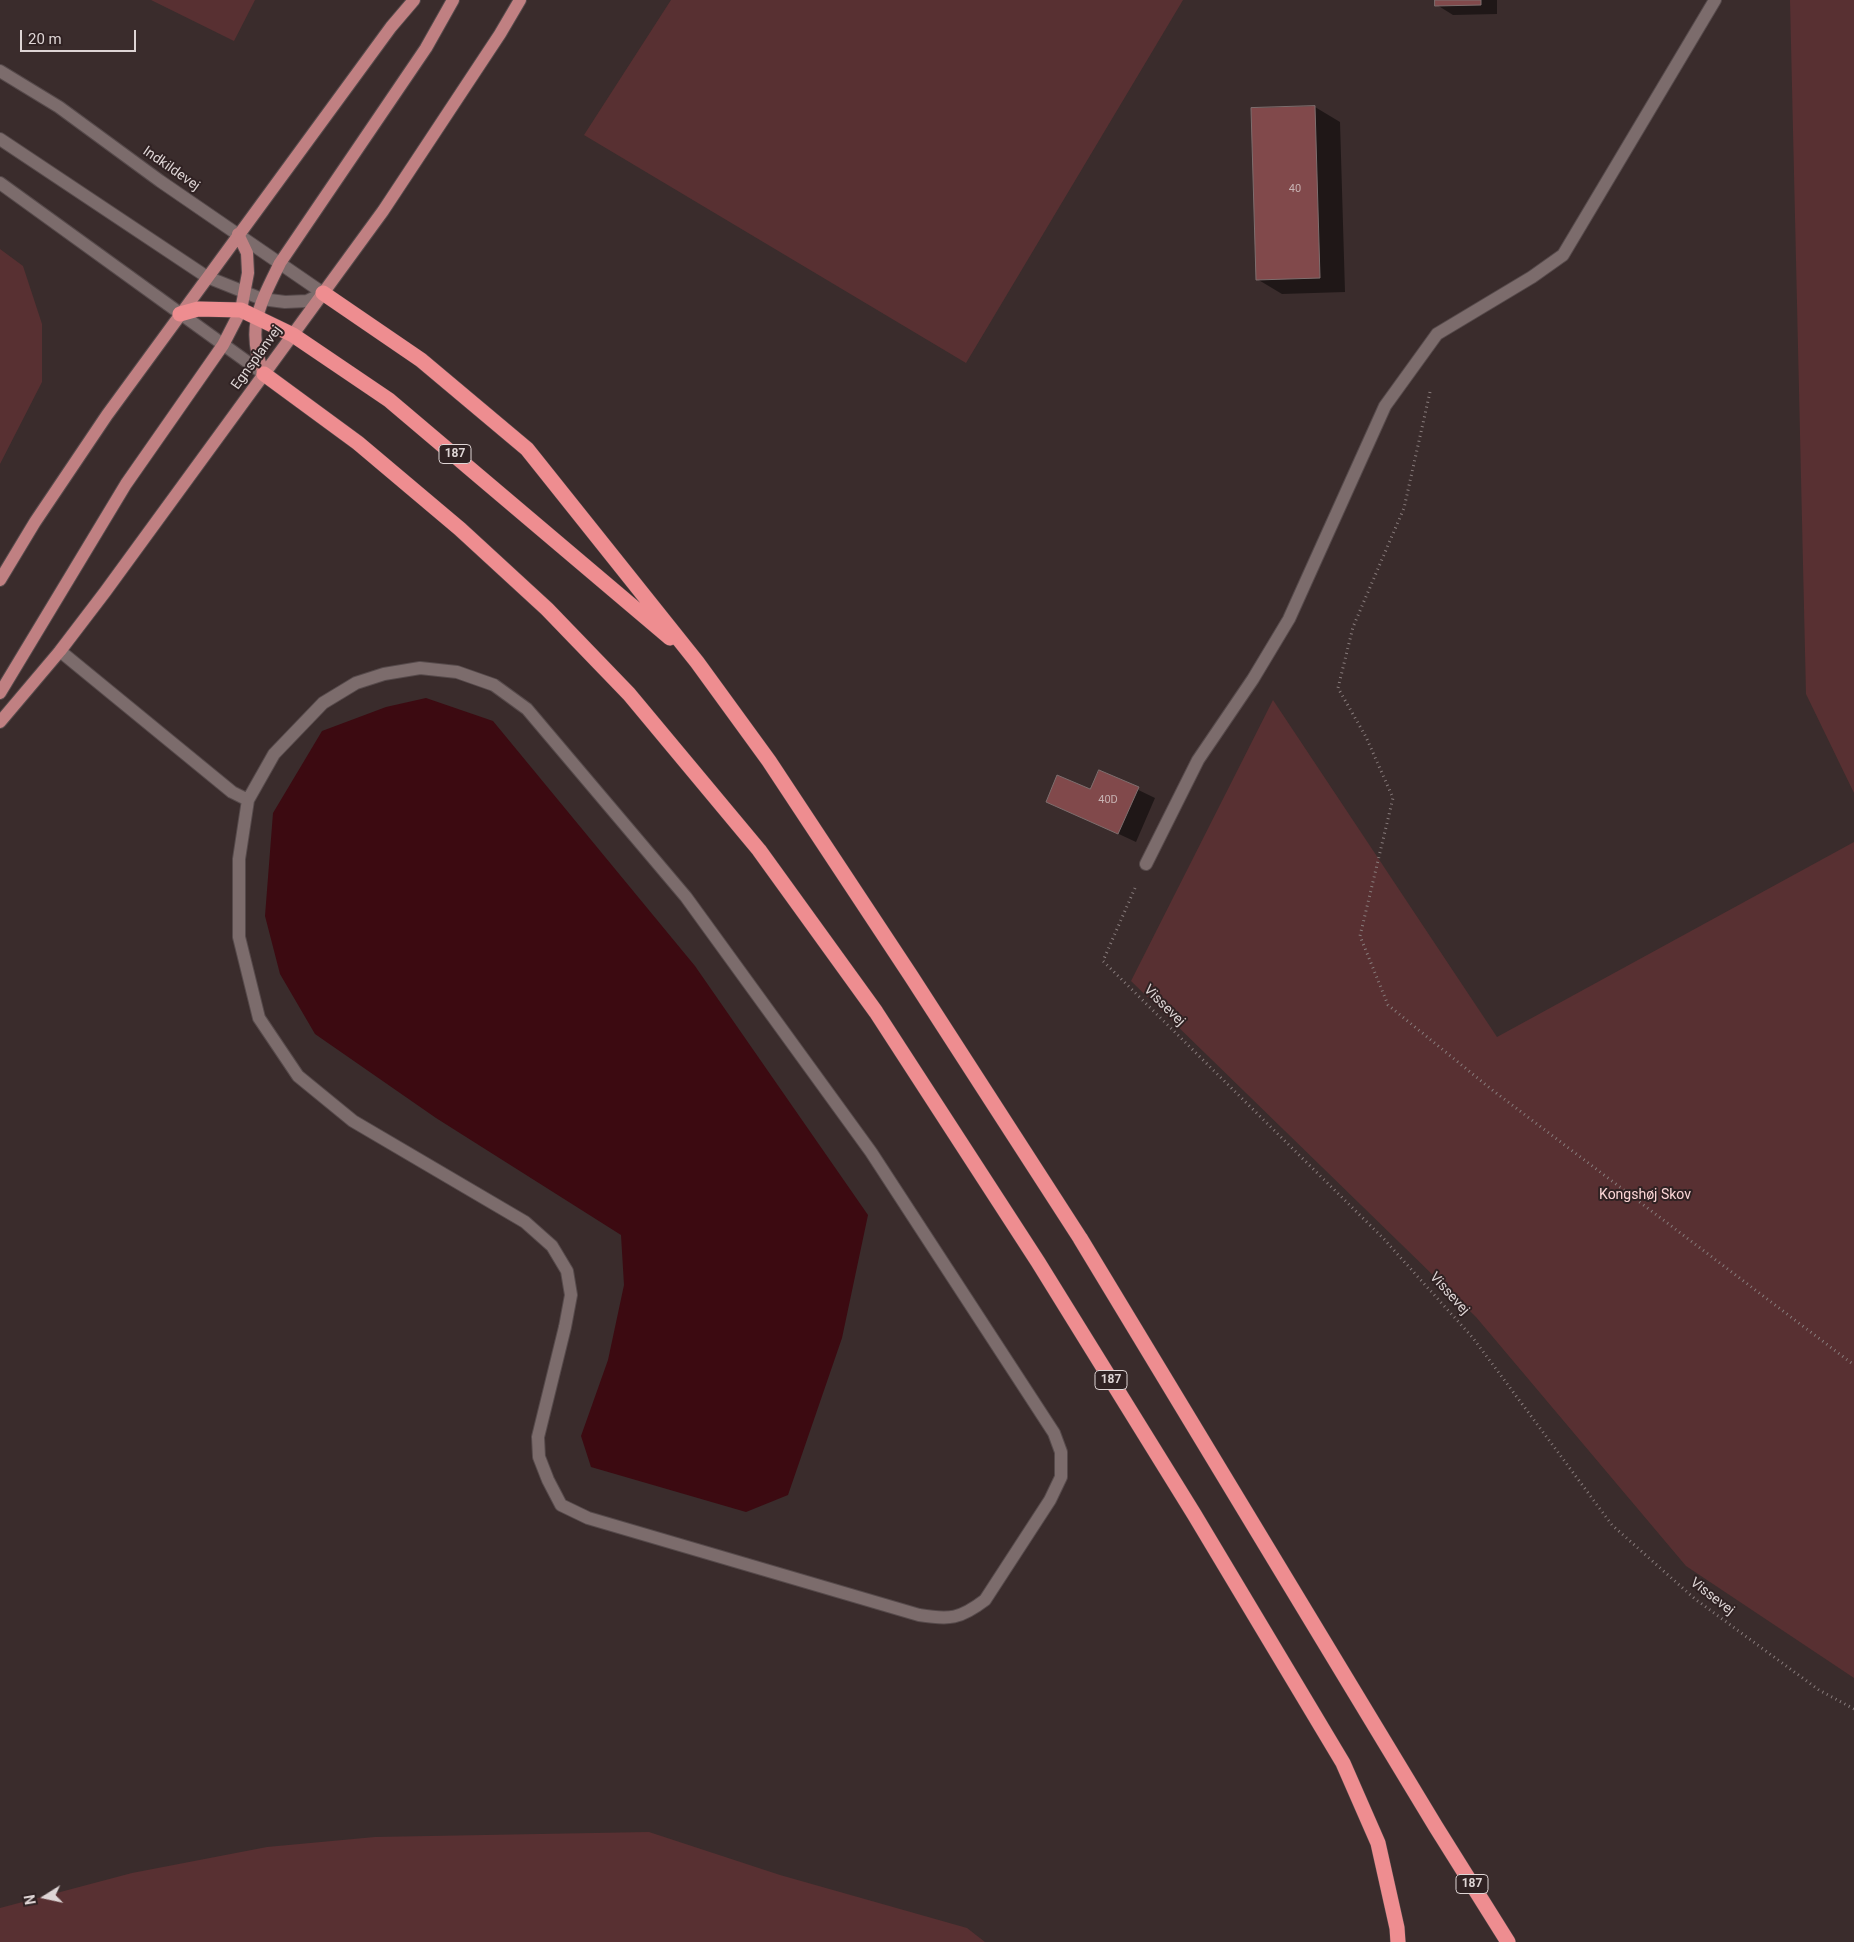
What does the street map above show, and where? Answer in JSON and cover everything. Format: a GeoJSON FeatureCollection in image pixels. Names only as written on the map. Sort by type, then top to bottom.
{"type":"FeatureCollection","features":[{"type":"Feature","properties":{"kind":"highway"},"geometry":{"type":"LineString","coordinates":[[323,293],[421,360],[527,449],[697,662]]}},
{"type":"Feature","properties":{"kind":"highway","name":"187"},"geometry":{"type":"LineString","coordinates":[[180,314],[198,309],[240,310],[257,316],[293,335],[390,400],[697,662],[775,769],[1080,1238],[1436,1827],[1508,1942]]}},
{"type":"Feature","properties":{"kind":"highway","name":"187"},"geometry":{"type":"LineString","coordinates":[[264,374],[358,443],[460,529],[547,609],[629,694],[759,850],[876,1012],[1038,1262],[1194,1514],[1343,1763],[1378,1843],[1398,1942]]}},
{"type":"Feature","properties":{"kind":"main road"},"geometry":{"type":"LineString","coordinates":[[0,580],[35,522],[107,415],[391,27],[414,0]]}},
{"type":"Feature","properties":{"kind":"main road"},"geometry":{"type":"LineString","coordinates":[[264,374],[256,355],[253,334],[262,299],[280,263],[426,48],[453,0]]}},
{"type":"Feature","properties":{"kind":"main road","name":"Egnsplanvej"},"geometry":{"type":"LineString","coordinates":[[0,722],[60,651],[383,211],[500,34],[520,0]]}},
{"type":"Feature","properties":{"kind":"main road"},"geometry":{"type":"LineString","coordinates":[[0,694],[126,484],[223,345],[240,310],[248,273],[247,253],[238,234]]}},
{"type":"Feature","properties":{"kind":"street"},"geometry":{"type":"LineString","coordinates":[[1146,864],[1198,760],[1253,679],[1289,619],[1385,406],[1437,334],[1532,277],[1563,255],[1715,0]]}},
{"type":"Feature","properties":{"kind":"street","name":"Indkildevej"},"geometry":{"type":"LineString","coordinates":[[0,71],[59,108],[323,293]]}},
{"type":"Feature","properties":{"kind":"street"},"geometry":{"type":"LineString","coordinates":[[0,139],[207,277],[244,294],[262,299],[285,302],[306,301],[323,293]]}},
{"type":"Feature","properties":{"kind":"street"},"geometry":{"type":"LineString","coordinates":[[0,184],[264,374]]}},
{"type":"Feature","properties":{"kind":"street"},"geometry":{"type":"LineString","coordinates":[[60,651],[232,792],[248,800]]}},
{"type":"Feature","properties":{"kind":"street"},"geometry":{"type":"LineString","coordinates":[[420,668],[457,672],[494,685],[527,709],[686,896],[871,1152],[1054,1433],[1061,1452],[1061,1477],[1050,1500],[985,1600],[958,1618],[942,1619],[919,1615],[588,1518],[561,1505],[539,1457],[538,1437],[565,1327],[571,1294],[567,1271],[552,1246],[525,1222],[353,1121],[298,1076],[288,1062],[259,1018],[239,937],[239,859],[248,800],[274,754],[297,727],[323,703],[363,681],[384,674],[420,668]]}},
{"type":"Feature","properties":{"kind":"path"},"geometry":{"type":"LineString","coordinates":[[1430,387],[1404,508],[1353,627],[1338,688],[1366,737],[1393,798],[1360,936],[1388,1005],[1491,1089],[1854,1365]]}},
{"type":"Feature","properties":{"kind":"path","name":"Vissevej"},"geometry":{"type":"LineString","coordinates":[[1146,864],[1103,961],[1389,1244],[1473,1338],[1612,1525],[1695,1599],[1819,1690],[1854,1709]]}},
{"type":"Feature","properties":{"kind":"green space"},"geometry":{"type":"Polygon","coordinates":[[[151,0],[255,0],[234,41],[151,0]]]}},
{"type":"Feature","properties":{"kind":"green space"},"geometry":{"type":"Polygon","coordinates":[[[671,0],[1183,0],[966,363],[584,135],[671,0]]]}},
{"type":"Feature","properties":{"kind":"green space"},"geometry":{"type":"Polygon","coordinates":[[[1790,0],[1854,0],[1854,793],[1806,694],[1790,0]]]}},
{"type":"Feature","properties":{"kind":"green space"},"geometry":{"type":"Polygon","coordinates":[[[0,249],[23,266],[42,324],[42,382],[0,464],[0,249]]]}},
{"type":"Feature","properties":{"kind":"green space","name":"Kongshøj Skov"},"geometry":{"type":"Polygon","coordinates":[[[1273,700],[1497,1037],[1854,842],[1854,1678],[1686,1566],[1476,1317],[1131,981],[1273,700]]]}},
{"type":"Feature","properties":{"kind":"green space"},"geometry":{"type":"Polygon","coordinates":[[[649,1832],[780,1875],[967,1928],[985,1942],[0,1942],[0,1908],[132,1873],[267,1847],[375,1837],[649,1832]]]}},
{"type":"Feature","properties":{"kind":"shaded area"},"geometry":{"type":"Polygon","coordinates":[[[426,698],[493,721],[695,966],[868,1215],[842,1338],[788,1495],[746,1512],[591,1467],[581,1436],[608,1360],[624,1285],[621,1235],[436,1118],[315,1034],[280,974],[265,916],[273,813],[322,731],[386,707],[426,698]]]}},
{"type":"Feature","properties":{"kind":"building"},"geometry":{"type":"Polygon","coordinates":[[[1435,0],[1481,0],[1481,5],[1435,6],[1435,0]]]}},
{"type":"Feature","properties":{"kind":"building"},"geometry":{"type":"Polygon","coordinates":[[[1315,106],[1320,278],[1256,280],[1251,108],[1315,106]]]}},
{"type":"Feature","properties":{"kind":"building"},"geometry":{"type":"Polygon","coordinates":[[[1099,770],[1139,787],[1118,834],[1046,802],[1057,775],[1090,789],[1099,770]]]}}]}
